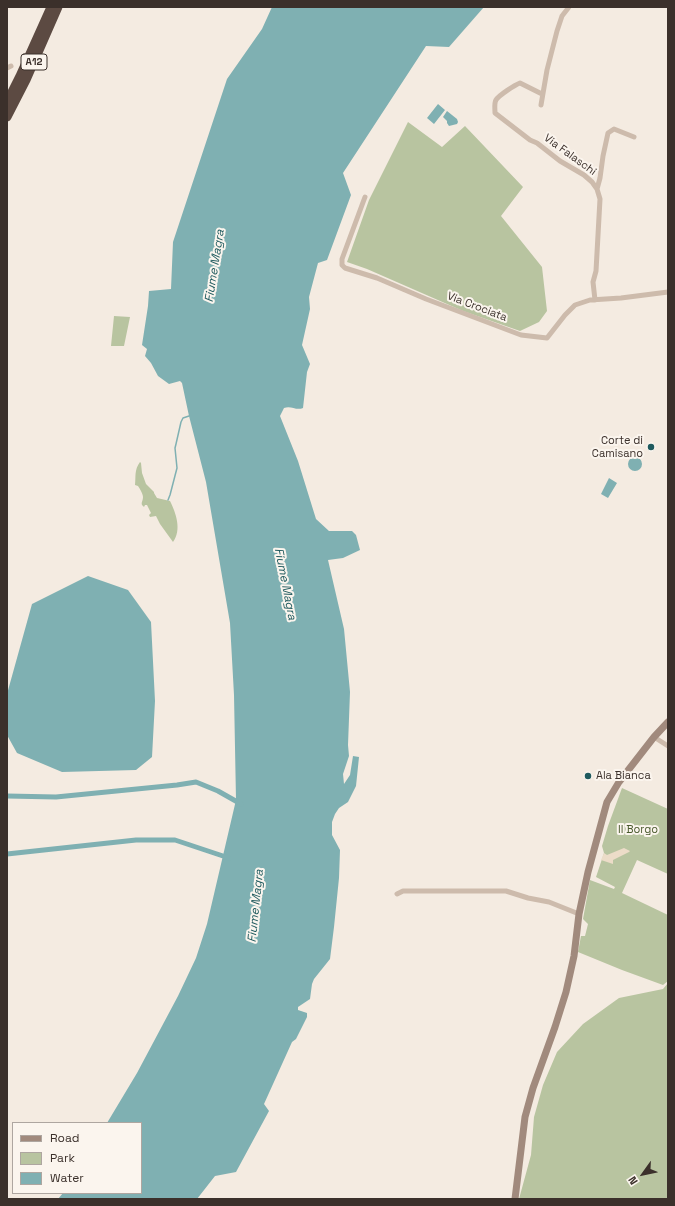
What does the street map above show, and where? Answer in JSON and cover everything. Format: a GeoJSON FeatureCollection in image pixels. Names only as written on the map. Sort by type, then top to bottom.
{"type":"FeatureCollection","features":[{"type":"Feature","properties":{"kind":"highway","name":"A12"},"geometry":{"type":"LineString","coordinates":[[7,102],[51,7]]}},
{"type":"Feature","properties":{"kind":"highway","name":"A12"},"geometry":{"type":"LineString","coordinates":[[7,117],[26,80],[58,7]]}},
{"type":"Feature","properties":{"kind":"main road"},"geometry":{"type":"LineString","coordinates":[[515,1199],[525,1117],[533,1088],[566,992],[588,872],[607,802],[619,782],[654,737],[668,722]]}},
{"type":"Feature","properties":{"kind":"street"},"geometry":{"type":"LineString","coordinates":[[541,105],[542,94],[557,31],[562,16],[569,7]]}},
{"type":"Feature","properties":{"kind":"street","name":"Via Falaschi"},"geometry":{"type":"LineString","coordinates":[[542,94],[520,83],[515,85],[496,100],[494,107],[495,113],[560,161],[584,175],[597,189],[600,199],[596,271],[593,282],[595,300]]}},
{"type":"Feature","properties":{"kind":"street"},"geometry":{"type":"LineString","coordinates":[[597,189],[608,133],[614,129],[634,137]]}},
{"type":"Feature","properties":{"kind":"street","name":"Via Crociata"},"geometry":{"type":"LineString","coordinates":[[365,197],[342,259],[342,265],[345,268],[377,278],[426,299],[521,335],[547,338],[575,305],[590,300],[622,298],[668,292]]}},
{"type":"Feature","properties":{"kind":"street"},"geometry":{"type":"LineString","coordinates":[[654,737],[668,746]]}},
{"type":"Feature","properties":{"kind":"street"},"geometry":{"type":"LineString","coordinates":[[397,894],[403,891],[506,891],[528,898],[549,902],[580,914]]}},
{"type":"Feature","properties":{"kind":"green space"},"geometry":{"type":"Polygon","coordinates":[[[408,122],[442,147],[465,126],[523,187],[501,216],[542,267],[547,311],[539,322],[520,331],[463,311],[367,269],[347,262],[369,200],[408,122]]]}},
{"type":"Feature","properties":{"kind":"green space"},"geometry":{"type":"Polygon","coordinates":[[[114,316],[130,317],[124,346],[111,346],[114,316]]]}},
{"type":"Feature","properties":{"kind":"green space"},"geometry":{"type":"Polygon","coordinates":[[[140,462],[146,484],[154,492],[157,498],[170,501],[176,516],[178,527],[176,537],[173,542],[156,516],[150,517],[149,515],[151,513],[147,505],[144,507],[142,505],[142,494],[138,486],[135,485],[136,471],[140,462]]]}},
{"type":"Feature","properties":{"kind":"green space","name":"Il Borgo"},"geometry":{"type":"Polygon","coordinates":[[[622,788],[668,809],[668,874],[637,860],[622,893],[668,915],[668,981],[663,985],[578,952],[581,936],[585,936],[588,924],[583,919],[590,880],[614,889],[615,887],[596,877],[604,853],[602,846],[622,788]]]}},
{"type":"Feature","properties":{"kind":"green space"},"geometry":{"type":"Polygon","coordinates":[[[668,983],[668,1199],[519,1199],[531,1155],[534,1117],[543,1085],[557,1052],[583,1024],[619,998],[663,989],[668,983]]]}},
{"type":"Feature","properties":{"kind":"shaded area"},"geometry":{"type":"Polygon","coordinates":[[[624,848],[630,851],[613,860],[613,864],[601,860],[604,853],[607,855],[624,848]]]}},
{"type":"Feature","properties":{"kind":"water","name":"Fiume Magra"},"geometry":{"type":"Polygon","coordinates":[[[272,7],[484,7],[449,47],[426,46],[343,173],[351,195],[327,260],[318,263],[309,297],[310,309],[302,345],[310,364],[307,372],[303,408],[284,408],[280,416],[298,461],[316,519],[329,531],[352,531],[356,535],[360,550],[343,558],[328,560],[344,629],[350,692],[349,756],[343,774],[344,784],[350,775],[353,756],[359,757],[356,786],[348,802],[339,808],[332,822],[332,835],[340,850],[339,878],[330,959],[314,979],[310,999],[298,1007],[298,1010],[307,1013],[307,1017],[296,1039],[292,1042],[264,1104],[269,1111],[236,1172],[215,1176],[197,1199],[58,1199],[62,1194],[142,1194],[142,1122],[108,1122],[137,1073],[178,996],[196,958],[207,924],[236,800],[234,695],[230,623],[206,482],[182,383],[180,381],[169,384],[158,376],[151,363],[145,356],[147,349],[142,345],[149,291],[171,289],[173,242],[227,79],[262,29],[272,7]]]}},
{"type":"Feature","properties":{"kind":"water"},"geometry":{"type":"Polygon","coordinates":[[[438,104],[445,110],[434,124],[427,118],[438,104]]]}},
{"type":"Feature","properties":{"kind":"water"},"geometry":{"type":"Polygon","coordinates":[[[447,111],[457,119],[457,124],[449,126],[443,117],[447,111]]]}},
{"type":"Feature","properties":{"kind":"water"},"geometry":{"type":"Polygon","coordinates":[[[632,457],[638,457],[642,461],[642,467],[638,471],[632,471],[628,467],[628,461],[632,457]]]}},
{"type":"Feature","properties":{"kind":"water"},"geometry":{"type":"Polygon","coordinates":[[[609,478],[617,483],[608,498],[601,494],[609,478]]]}},
{"type":"Feature","properties":{"kind":"water"},"geometry":{"type":"Polygon","coordinates":[[[88,576],[128,590],[151,622],[155,701],[152,757],[136,770],[62,772],[17,753],[7,735],[7,694],[32,604],[88,576]]]}},
{"type":"Feature","properties":{"kind":"waterway"},"geometry":{"type":"LineString","coordinates":[[168,500],[177,468],[175,448],[181,422],[183,418],[189,416]]}},
{"type":"Feature","properties":{"kind":"waterway"},"geometry":{"type":"LineString","coordinates":[[7,796],[56,797],[196,782],[218,791],[241,804]]}},
{"type":"Feature","properties":{"kind":"waterway"},"geometry":{"type":"LineString","coordinates":[[7,854],[136,840],[175,840],[229,858]]}},
{"type":"Feature","properties":{"kind":"place","name":"Corte di Camisano"},"geometry":{"type":"Point","coordinates":[651,447]}},
{"type":"Feature","properties":{"kind":"place","name":"Ala Bianca"},"geometry":{"type":"Point","coordinates":[588,776]}}]}
